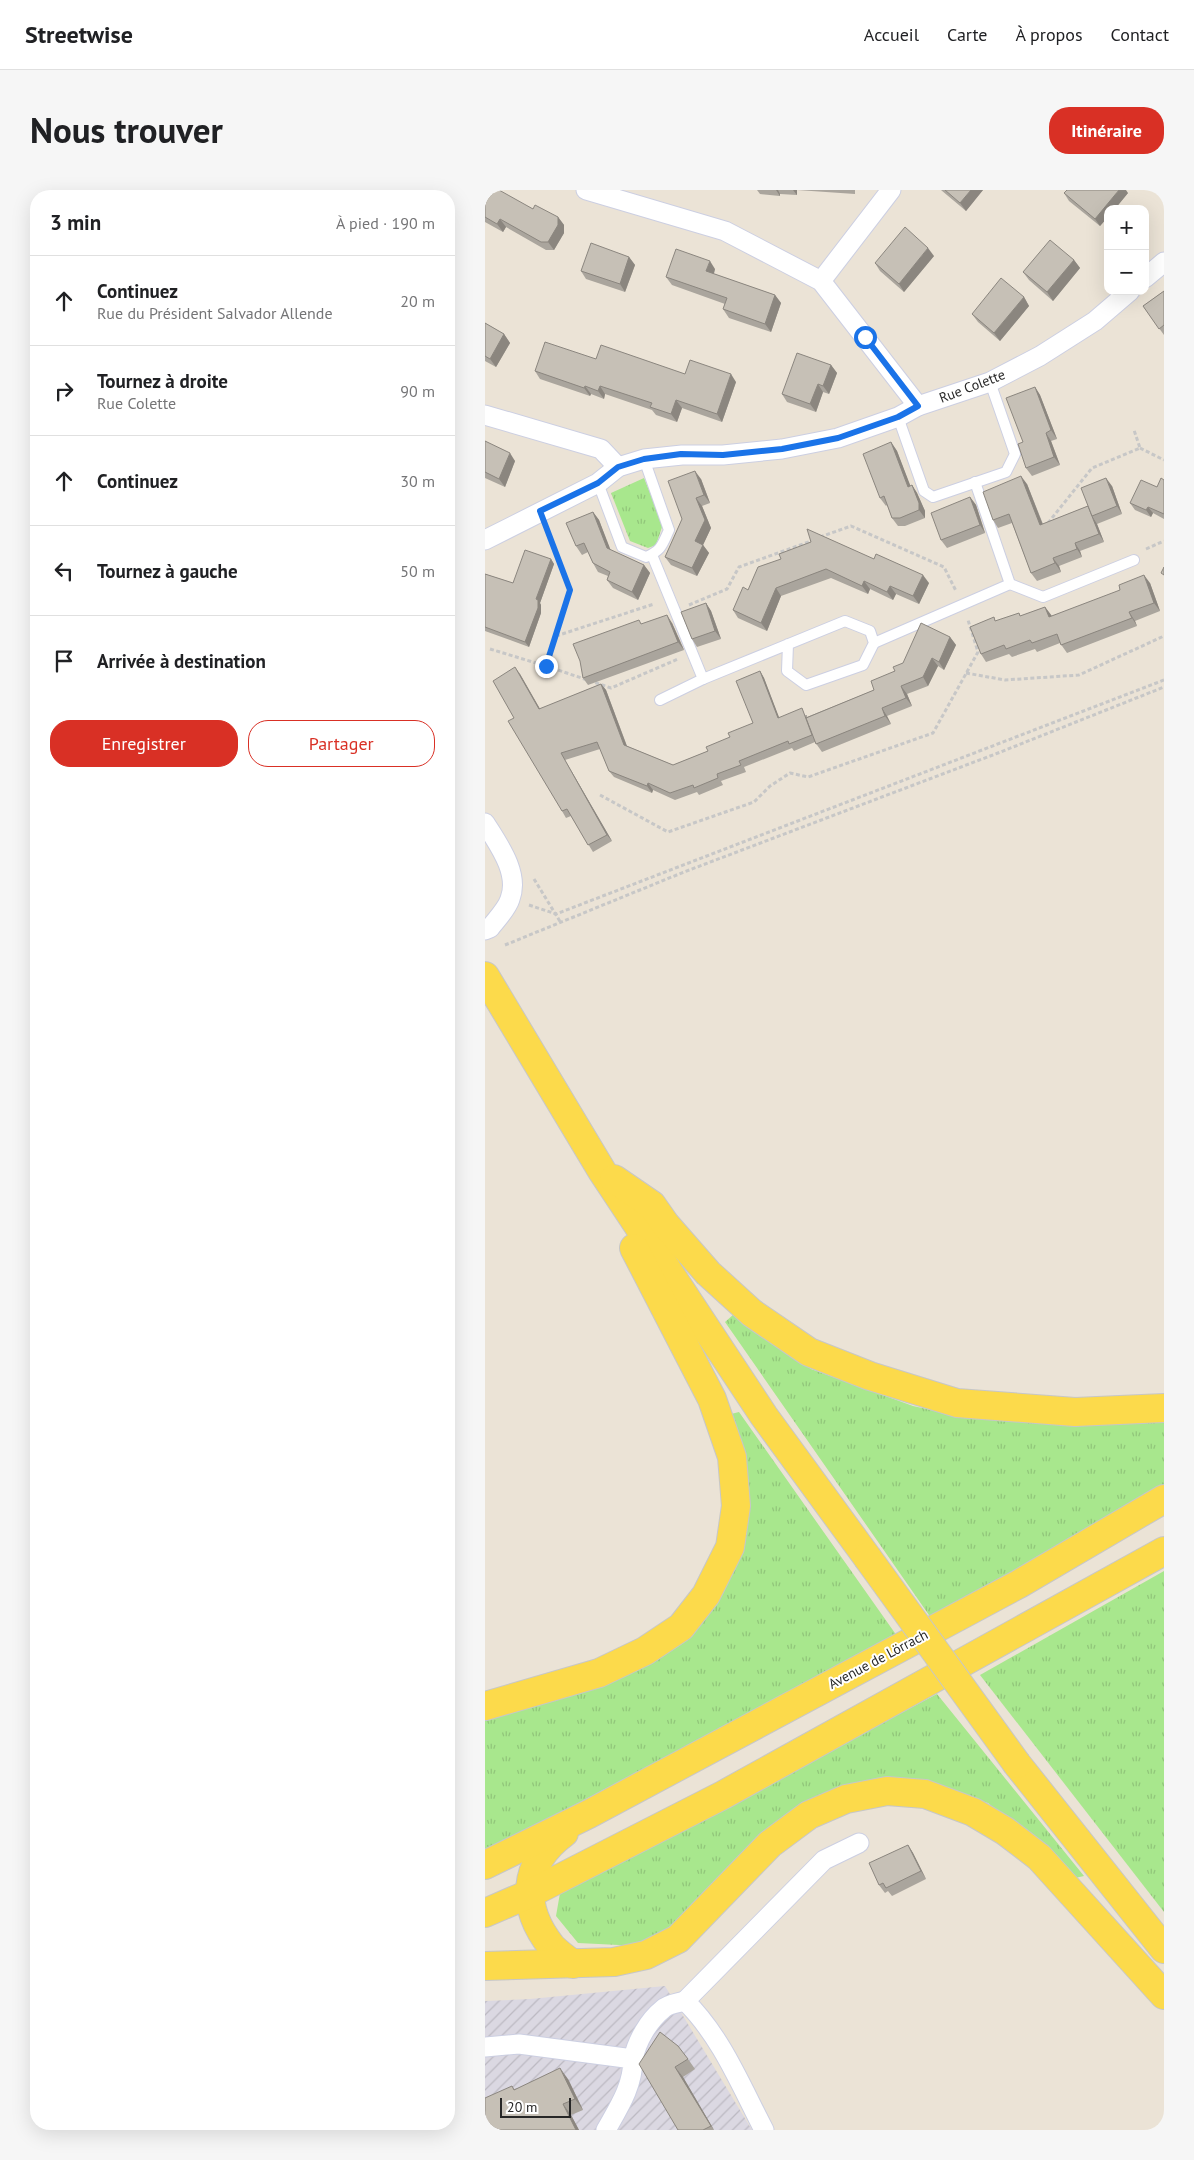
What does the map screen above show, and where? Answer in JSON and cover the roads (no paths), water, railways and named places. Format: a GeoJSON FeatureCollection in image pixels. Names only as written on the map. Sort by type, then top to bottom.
{"type":"FeatureCollection","features":[{"type":"Feature","properties":{"kind":"main road"},"geometry":{"type":"LineString","coordinates":[[486,978],[602,1171],[764,1416],[1017,1764],[1164,1950]]}},
{"type":"Feature","properties":{"kind":"main road"},"geometry":{"type":"LineString","coordinates":[[602,1171],[652,1205],[666,1225],[708,1273],[752,1313],[809,1352],[870,1376],[957,1403],[1075,1412],[1164,1408]]}},
{"type":"Feature","properties":{"kind":"main road"},"geometry":{"type":"LineString","coordinates":[[485,1706],[599,1673],[645,1652],[681,1627],[706,1595],[730,1547],[736,1506],[732,1457],[712,1399],[632,1243],[625,1205]]}},
{"type":"Feature","properties":{"kind":"main road","name":"Avenue de Lörrach"},"geometry":{"type":"LineString","coordinates":[[589,1814],[1019,1584],[1164,1499]]}},
{"type":"Feature","properties":{"kind":"main road"},"geometry":{"type":"LineString","coordinates":[[487,1910],[529,1894],[723,1794],[1164,1551]]}},
{"type":"Feature","properties":{"kind":"main road"},"geometry":{"type":"LineString","coordinates":[[485,1966],[614,1962],[646,1955],[677,1939],[769,1844],[809,1815],[846,1799],[887,1791],[925,1794],[973,1812],[1023,1843],[1039,1857],[1164,1994]]}},
{"type":"Feature","properties":{"kind":"main road"},"geometry":{"type":"LineString","coordinates":[[485,1864],[589,1814]]}},
{"type":"Feature","properties":{"kind":"main road"},"geometry":{"type":"LineString","coordinates":[[573,1964],[553,1948],[536,1923],[529,1894],[529,1885],[541,1856],[558,1837],[589,1814]]}},
{"type":"Feature","properties":{"kind":"street"},"geometry":{"type":"LineString","coordinates":[[586,190],[725,231],[821,281],[918,406]]}},
{"type":"Feature","properties":{"kind":"street"},"geometry":{"type":"LineString","coordinates":[[821,281],[891,190]]}},
{"type":"Feature","properties":{"kind":"street"},"geometry":{"type":"LineString","coordinates":[[1149,275],[1164,262]]}},
{"type":"Feature","properties":{"kind":"street","name":"Rue Colette"},"geometry":{"type":"LineString","coordinates":[[618,467],[644,459],[681,454],[723,455],[782,449],[838,438],[898,417],[918,406],[990,382],[1040,356],[1095,322],[1125,295]]}},
{"type":"Feature","properties":{"kind":"street"},"geometry":{"type":"LineString","coordinates":[[485,415],[601,449],[618,467],[598,483],[485,540]]}},
{"type":"Feature","properties":{"kind":"street"},"geometry":{"type":"LineString","coordinates":[[485,823],[502,850],[513,880],[510,899],[490,928],[485,930]]}},
{"type":"Feature","properties":{"kind":"street"},"geometry":{"type":"LineString","coordinates":[[606,2130],[625,2095],[633,2074],[633,2059],[636,2046],[644,2031],[663,2008],[685,2001],[824,1860],[859,1843]]}},
{"type":"Feature","properties":{"kind":"street"},"geometry":{"type":"LineString","coordinates":[[685,2001],[697,2013],[721,2048],[764,2130]]}},
{"type":"Feature","properties":{"kind":"street"},"geometry":{"type":"LineString","coordinates":[[485,2047],[519,2044],[633,2059]]}},
{"type":"Feature","properties":{"kind":"lane"},"geometry":{"type":"LineString","coordinates":[[898,417],[924,491],[933,497],[1006,472],[1015,454],[990,382]]}},
{"type":"Feature","properties":{"kind":"lane"},"geometry":{"type":"LineString","coordinates":[[598,483],[622,547],[646,557],[652,555],[660,550],[669,530],[644,459]]}},
{"type":"Feature","properties":{"kind":"lane"},"geometry":{"type":"LineString","coordinates":[[975,482],[1010,584]]}},
{"type":"Feature","properties":{"kind":"lane"},"geometry":{"type":"LineString","coordinates":[[652,555],[703,679]]}},
{"type":"Feature","properties":{"kind":"lane"},"geometry":{"type":"LineString","coordinates":[[788,644],[787,671],[806,684],[863,665],[874,643],[1010,584],[1043,597],[1134,560]]}},
{"type":"Feature","properties":{"kind":"lane"},"geometry":{"type":"LineString","coordinates":[[660,700],[703,679],[845,621],[870,631],[874,643]]}}]}
